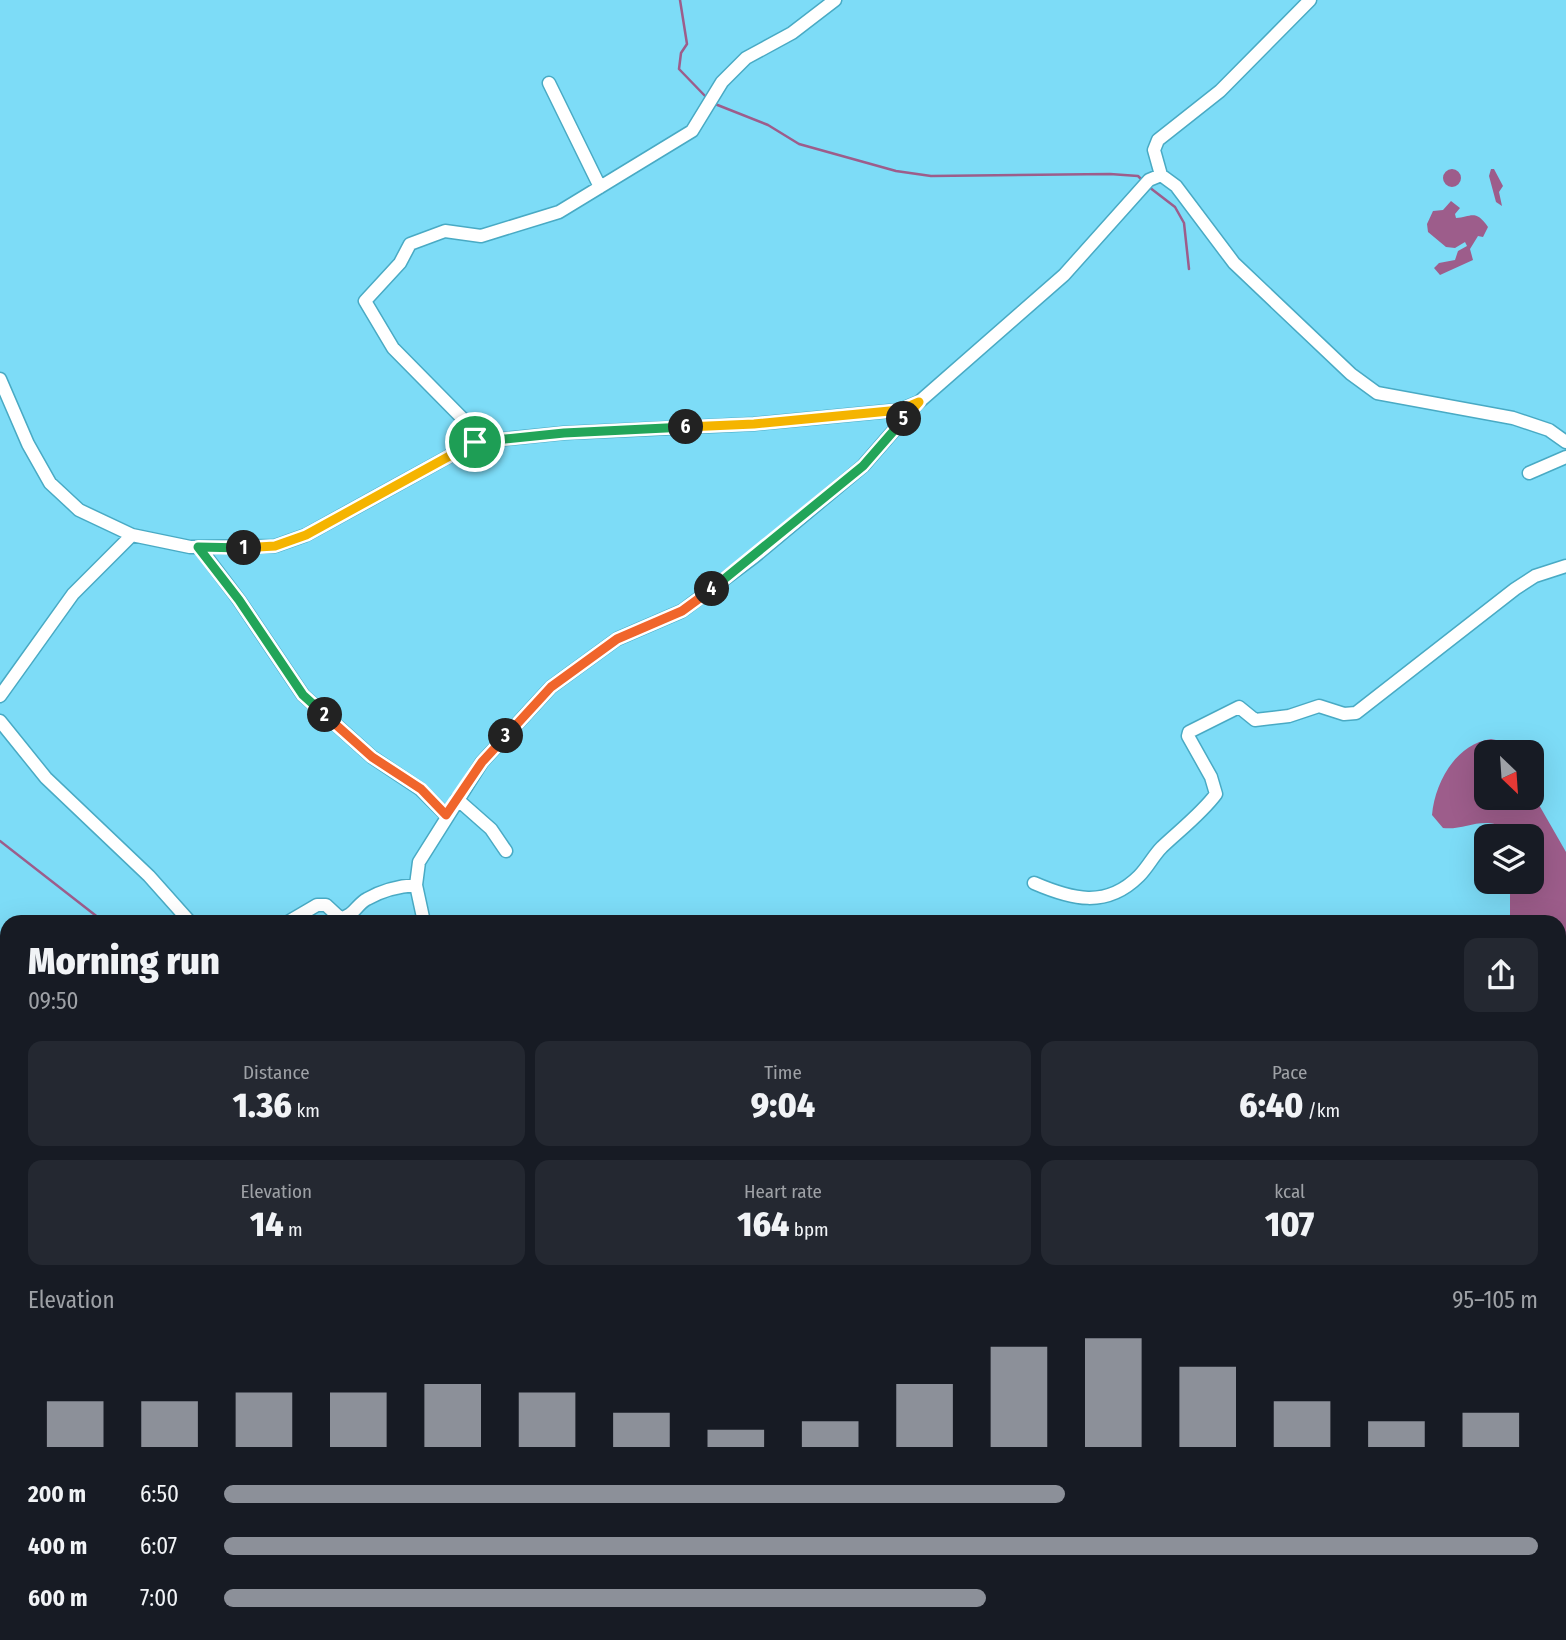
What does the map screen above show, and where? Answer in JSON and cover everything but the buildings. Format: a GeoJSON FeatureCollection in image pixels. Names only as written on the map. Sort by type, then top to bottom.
{"type":"FeatureCollection","features":[{"type":"Feature","properties":{"kind":"street"},"geometry":{"type":"LineString","coordinates":[[475,442],[464,420],[393,348],[365,301],[400,262],[410,244],[445,231],[481,236],[559,212],[691,131],[722,82],[746,58],[792,33],[835,0]]}},
{"type":"Feature","properties":{"kind":"street"},"geometry":{"type":"LineString","coordinates":[[422,915],[416,885],[419,862],[446,815],[482,762],[551,687],[617,639],[682,611],[754,558],[863,466],[919,402],[1064,275],[1150,181],[1158,140],[1220,91],[1310,0]]}},
{"type":"Feature","properties":{"kind":"street"},"geometry":{"type":"LineString","coordinates":[[550,83],[600,187]]}},
{"type":"Feature","properties":{"kind":"street"},"geometry":{"type":"LineString","coordinates":[[1150,181],[1176,186],[1234,263],[1351,374],[1377,393],[1513,418],[1549,430],[1566,442]]}},
{"type":"Feature","properties":{"kind":"street"},"geometry":{"type":"LineString","coordinates":[[0,379],[28,444],[50,483],[79,510],[132,535],[198,547],[275,546],[306,535],[475,442],[564,433],[754,424],[900,410],[919,402]]}},
{"type":"Feature","properties":{"kind":"street"},"geometry":{"type":"LineString","coordinates":[[1530,473],[1566,457]]}},
{"type":"Feature","properties":{"kind":"street"},"geometry":{"type":"LineString","coordinates":[[0,695],[73,594],[132,535]]}},
{"type":"Feature","properties":{"kind":"street"},"geometry":{"type":"LineString","coordinates":[[198,547],[239,600],[303,695],[372,757],[421,789],[446,815]]}},
{"type":"Feature","properties":{"kind":"street"},"geometry":{"type":"LineString","coordinates":[[1034,883],[1065,897],[1084,900],[1114,892],[1137,879],[1152,857],[1216,794],[1211,777],[1188,736],[1189,732],[1239,707],[1255,720],[1289,716],[1319,706],[1344,714],[1356,713],[1515,589],[1535,576],[1566,566]]}},
{"type":"Feature","properties":{"kind":"street"},"geometry":{"type":"LineString","coordinates":[[0,721],[46,778],[149,876],[184,915]]}},
{"type":"Feature","properties":{"kind":"street"},"geometry":{"type":"LineString","coordinates":[[457,799],[491,829],[506,851]]}},
{"type":"Feature","properties":{"kind":"street"},"geometry":{"type":"LineString","coordinates":[[349,915],[365,899],[403,886],[416,885]]}},
{"type":"Feature","properties":{"kind":"street"},"geometry":{"type":"LineString","coordinates":[[300,915],[317,905],[326,905],[337,915]]}},
{"type":"Feature","properties":{"kind":"shaded area"},"geometry":{"type":"Polygon","coordinates":[[[1452,169],[1458,172],[1461,178],[1458,184],[1452,187],[1446,184],[1443,178],[1446,172],[1452,169]]]}},
{"type":"Feature","properties":{"kind":"shaded area"},"geometry":{"type":"Polygon","coordinates":[[[1491,169],[1494,169],[1503,186],[1499,192],[1502,206],[1496,202],[1489,176],[1491,169]]]}},
{"type":"Feature","properties":{"kind":"shaded area"},"geometry":{"type":"Polygon","coordinates":[[[1451,201],[1460,208],[1455,214],[1456,218],[1476,216],[1488,227],[1483,237],[1478,236],[1470,249],[1473,260],[1440,275],[1434,268],[1439,263],[1455,260],[1458,251],[1467,246],[1465,242],[1455,248],[1446,247],[1428,232],[1427,224],[1433,211],[1443,210],[1451,201]]]}},
{"type":"Feature","properties":{"kind":"shaded area"},"geometry":{"type":"Polygon","coordinates":[[[1474,744],[1474,810],[1542,810],[1566,852],[1566,915],[1510,915],[1510,894],[1544,894],[1544,824],[1488,823],[1443,828],[1432,815],[1443,778],[1458,757],[1474,744]]]}},
{"type":"Feature","properties":{"kind":"waterway"},"geometry":{"type":"LineString","coordinates":[[680,0],[687,44],[681,53],[679,69],[707,98]]}},
{"type":"Feature","properties":{"kind":"waterway"},"geometry":{"type":"LineString","coordinates":[[715,104],[768,125],[799,144],[896,171],[931,176],[1110,174],[1138,176],[1144,182]]}},
{"type":"Feature","properties":{"kind":"waterway"},"geometry":{"type":"LineString","coordinates":[[1149,187],[1175,207],[1184,223],[1189,269]]}},
{"type":"Feature","properties":{"kind":"waterway"},"geometry":{"type":"LineString","coordinates":[[0,841],[95,915]]}},
{"type":"Feature","properties":{"kind":"route"},"geometry":{"type":"LineString","coordinates":[[919,402],[863,466],[754,558],[682,611],[617,639],[551,687],[482,762],[446,815],[421,789],[372,757],[303,695],[239,600],[198,547],[227,549],[275,546],[306,535],[475,442],[564,433],[754,424],[900,410],[919,402]]}}]}
